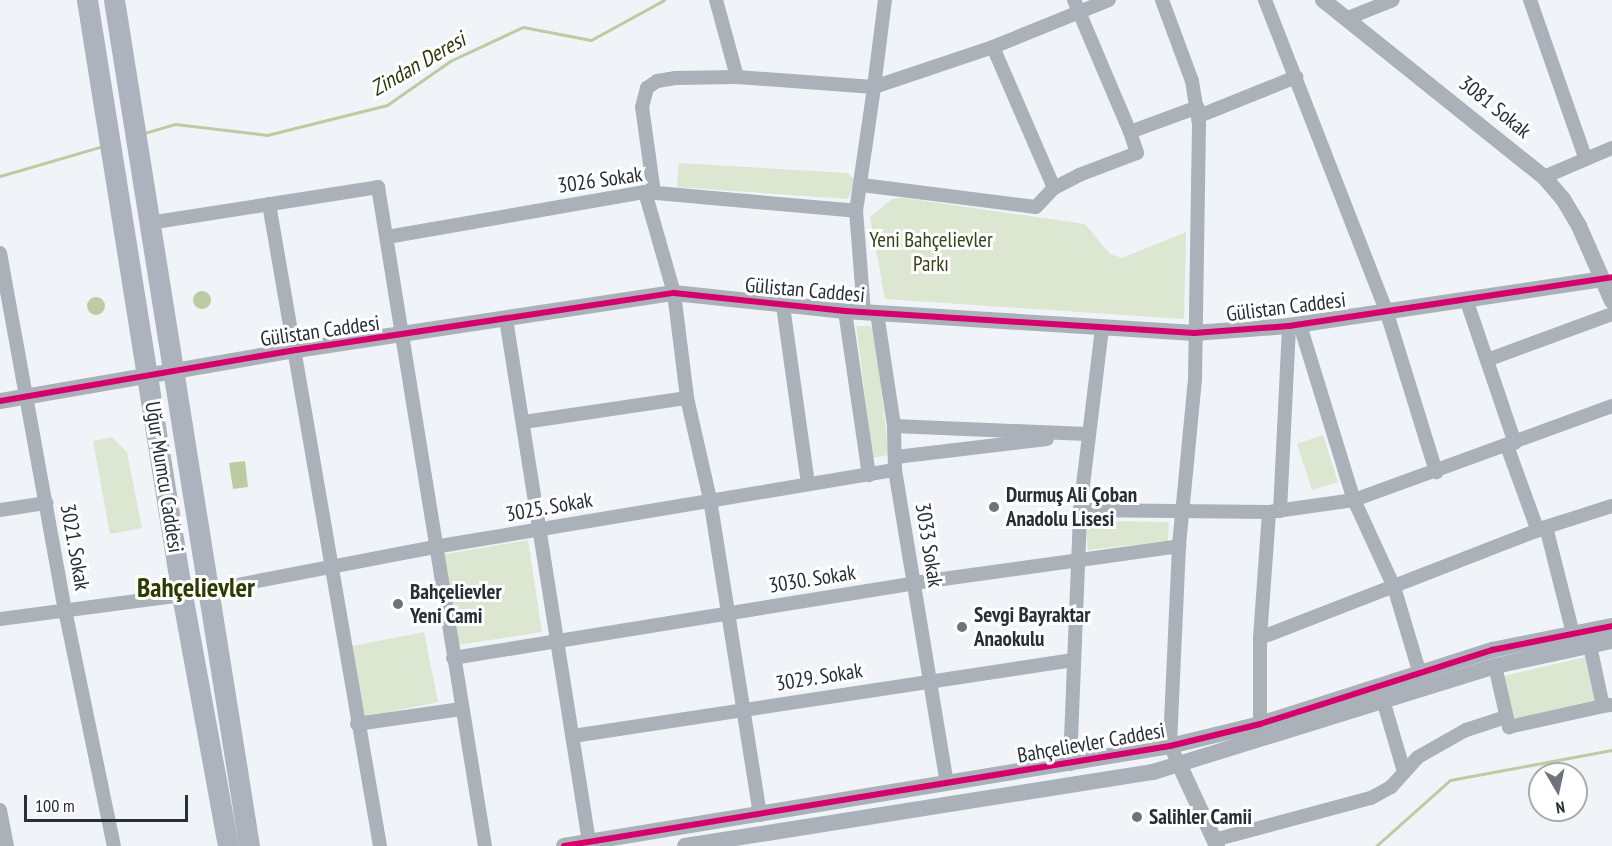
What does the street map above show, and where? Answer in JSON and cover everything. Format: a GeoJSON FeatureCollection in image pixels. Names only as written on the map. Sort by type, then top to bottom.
{"type":"FeatureCollection","features":[{"type":"Feature","properties":{"kind":"main road","name":"Uğur Mumcu Caddesi"},"geometry":{"type":"LineString","coordinates":[[87,0],[182,595],[228,846]]}},
{"type":"Feature","properties":{"kind":"main road","name":"Uğur Mumcu Caddesi"},"geometry":{"type":"LineString","coordinates":[[114,0],[251,842]]}},
{"type":"Feature","properties":{"kind":"street"},"geometry":{"type":"LineString","coordinates":[[716,0],[737,77]]}},
{"type":"Feature","properties":{"kind":"street","name":"3033 Sokak"},"geometry":{"type":"LineString","coordinates":[[885,0],[862,185],[856,211],[870,313],[894,426],[896,464],[947,783]]}},
{"type":"Feature","properties":{"kind":"street"},"geometry":{"type":"LineString","coordinates":[[760,815],[726,614],[710,499],[687,398],[674,293],[649,193],[642,107],[647,88],[657,81],[676,78],[737,77],[874,87],[993,47],[1077,6],[1109,0]]}},
{"type":"Feature","properties":{"kind":"street"},"geometry":{"type":"LineString","coordinates":[[1162,0],[1198,111],[1195,379],[1184,513],[1179,546],[1170,747],[1216,843],[1371,798],[1391,787],[1418,757],[1466,730],[1506,717]]}},
{"type":"Feature","properties":{"kind":"street"},"geometry":{"type":"LineString","coordinates":[[1265,0],[1386,310],[1436,472]]}},
{"type":"Feature","properties":{"kind":"street","name":"3081 Sokak"},"geometry":{"type":"LineString","coordinates":[[1323,0],[1544,177],[1574,217],[1608,278],[1612,301]]}},
{"type":"Feature","properties":{"kind":"street"},"geometry":{"type":"LineString","coordinates":[[1348,18],[1393,0]]}},
{"type":"Feature","properties":{"kind":"street"},"geometry":{"type":"LineString","coordinates":[[1530,0],[1585,157]]}},
{"type":"Feature","properties":{"kind":"street"},"geometry":{"type":"LineString","coordinates":[[862,185],[1036,207],[1054,188],[1137,153],[1077,6]]}},
{"type":"Feature","properties":{"kind":"street"},"geometry":{"type":"LineString","coordinates":[[993,47],[1054,188]]}},
{"type":"Feature","properties":{"kind":"street"},"geometry":{"type":"LineString","coordinates":[[1130,132],[1296,77]]}},
{"type":"Feature","properties":{"kind":"street"},"geometry":{"type":"LineString","coordinates":[[1544,177],[1585,157],[1612,148]]}},
{"type":"Feature","properties":{"kind":"street"},"geometry":{"type":"LineString","coordinates":[[149,223],[378,188],[405,336],[434,547],[485,846]]}},
{"type":"Feature","properties":{"kind":"street","name":"3026 Sokak"},"geometry":{"type":"LineString","coordinates":[[387,237],[649,193],[856,211]]}},
{"type":"Feature","properties":{"kind":"street"},"geometry":{"type":"LineString","coordinates":[[269,204],[296,350],[357,724],[380,846]]}},
{"type":"Feature","properties":{"kind":"street","name":"3021. Sokak"},"geometry":{"type":"LineString","coordinates":[[0,254],[4,291],[65,610],[114,846]]}},
{"type":"Feature","properties":{"kind":"street","name":"Gülistan Caddesi"},"geometry":{"type":"LineString","coordinates":[[0,400],[296,350],[405,336],[674,293],[783,306],[870,313],[1194,333],[1295,326],[1386,310],[1608,278]]}},
{"type":"Feature","properties":{"kind":"street"},"geometry":{"type":"LineString","coordinates":[[1466,298],[1487,360],[1511,444],[1542,529],[1573,634]]}},
{"type":"Feature","properties":{"kind":"street"},"geometry":{"type":"LineString","coordinates":[[783,306],[808,484]]}},
{"type":"Feature","properties":{"kind":"street"},"geometry":{"type":"LineString","coordinates":[[845,311],[869,475]]}},
{"type":"Feature","properties":{"kind":"street"},"geometry":{"type":"LineString","coordinates":[[1487,360],[1612,314]]}},
{"type":"Feature","properties":{"kind":"street"},"geometry":{"type":"LineString","coordinates":[[506,319],[589,842]]}},
{"type":"Feature","properties":{"kind":"street"},"geometry":{"type":"LineString","coordinates":[[1295,326],[1354,500],[1394,587],[1419,671]]}},
{"type":"Feature","properties":{"kind":"street"},"geometry":{"type":"LineString","coordinates":[[1260,724],[1260,638],[1295,326]]}},
{"type":"Feature","properties":{"kind":"street"},"geometry":{"type":"LineString","coordinates":[[1070,764],[1080,510],[1087,434],[1102,328]]}},
{"type":"Feature","properties":{"kind":"street"},"geometry":{"type":"LineString","coordinates":[[524,422],[687,398]]}},
{"type":"Feature","properties":{"kind":"street"},"geometry":{"type":"LineString","coordinates":[[1080,510],[1184,513],[1275,512],[1354,500],[1612,406]]}},
{"type":"Feature","properties":{"kind":"street"},"geometry":{"type":"LineString","coordinates":[[894,426],[1087,434]]}},
{"type":"Feature","properties":{"kind":"street","name":"3025. Sokak"},"geometry":{"type":"LineString","coordinates":[[211,590],[434,547],[710,499],[869,475],[896,464],[1087,434]]}},
{"type":"Feature","properties":{"kind":"street"},"geometry":{"type":"LineString","coordinates":[[0,510],[46,503]]}},
{"type":"Feature","properties":{"kind":"street"},"geometry":{"type":"LineString","coordinates":[[1260,638],[1542,529],[1612,506]]}},
{"type":"Feature","properties":{"kind":"street","name":"3030. Sokak"},"geometry":{"type":"LineString","coordinates":[[453,658],[914,583],[1179,546]]}},
{"type":"Feature","properties":{"kind":"street"},"geometry":{"type":"LineString","coordinates":[[0,620],[182,595]]}},
{"type":"Feature","properties":{"kind":"street","name":"Bahçelievler Caddesi"},"geometry":{"type":"LineString","coordinates":[[564,846],[1170,747],[1260,724],[1419,671],[1612,626]]}},
{"type":"Feature","properties":{"kind":"street","name":"Bahçelievler Caddesi"},"geometry":{"type":"LineString","coordinates":[[685,846],[1154,772],[1495,666],[1612,641]]}},
{"type":"Feature","properties":{"kind":"street"},"geometry":{"type":"LineString","coordinates":[[1495,666],[1509,727],[1608,706],[1590,646]]}},
{"type":"Feature","properties":{"kind":"street","name":"3029. Sokak"},"geometry":{"type":"LineString","coordinates":[[573,736],[1073,660]]}},
{"type":"Feature","properties":{"kind":"street"},"geometry":{"type":"LineString","coordinates":[[1383,700],[1404,772]]}},
{"type":"Feature","properties":{"kind":"street"},"geometry":{"type":"LineString","coordinates":[[357,724],[461,709]]}},
{"type":"Feature","properties":{"kind":"street"},"geometry":{"type":"LineString","coordinates":[[0,810],[4,837]]}},
{"type":"Feature","properties":{"kind":"green space"},"geometry":{"type":"Polygon","coordinates":[[[679,163],[847,173],[856,180],[848,199],[677,187],[679,163]]]}},
{"type":"Feature","properties":{"kind":"green space","name":"Yeni Bahçelievler Parkı"},"geometry":{"type":"Polygon","coordinates":[[[904,198],[1085,224],[1110,254],[1122,258],[1186,232],[1184,319],[885,299],[870,217],[892,199],[904,198]]]}},
{"type":"Feature","properties":{"kind":"green space"},"geometry":{"type":"Polygon","coordinates":[[[856,326],[870,326],[874,330],[889,455],[873,458],[856,326]]]}},
{"type":"Feature","properties":{"kind":"green space"},"geometry":{"type":"Polygon","coordinates":[[[1323,435],[1338,482],[1312,490],[1297,444],[1323,435]]]}},
{"type":"Feature","properties":{"kind":"green space"},"geometry":{"type":"Polygon","coordinates":[[[112,437],[127,452],[142,528],[110,534],[93,441],[112,437]]]}},
{"type":"Feature","properties":{"kind":"green space"},"geometry":{"type":"Polygon","coordinates":[[[1104,521],[1169,522],[1168,541],[1088,550],[1086,531],[1104,521]]]}},
{"type":"Feature","properties":{"kind":"green space"},"geometry":{"type":"Polygon","coordinates":[[[528,540],[542,632],[457,645],[440,555],[528,540]]]}},
{"type":"Feature","properties":{"kind":"green space"},"geometry":{"type":"Polygon","coordinates":[[[424,632],[438,702],[361,718],[347,647],[424,632]]]}},
{"type":"Feature","properties":{"kind":"green space"},"geometry":{"type":"Polygon","coordinates":[[[1585,657],[1596,704],[1515,723],[1504,676],[1585,657]]]}},
{"type":"Feature","properties":{"kind":"shaded area"},"geometry":{"type":"Polygon","coordinates":[[[202,291],[208,294],[211,300],[208,306],[202,309],[196,306],[193,300],[196,294],[202,291]]]}},
{"type":"Feature","properties":{"kind":"shaded area"},"geometry":{"type":"Polygon","coordinates":[[[96,297],[103,299],[105,306],[103,313],[96,315],[89,313],[87,306],[89,299],[96,297]]]}},
{"type":"Feature","properties":{"kind":"shaded area"},"geometry":{"type":"Polygon","coordinates":[[[245,461],[248,487],[233,489],[229,463],[245,461]]]}},
{"type":"Feature","properties":{"kind":"waterway","name":"Zindan Deresi"},"geometry":{"type":"LineString","coordinates":[[144,133],[175,124],[267,135],[387,105],[450,61],[523,27],[591,40],[664,0]]}},
{"type":"Feature","properties":{"kind":"waterway","name":"Zindan Deresi"},"geometry":{"type":"LineString","coordinates":[[0,176],[103,146]]}},
{"type":"Feature","properties":{"kind":"waterway"},"geometry":{"type":"LineString","coordinates":[[1376,846],[1450,780],[1612,750]]}},
{"type":"Feature","properties":{"kind":"cycle path"},"geometry":{"type":"LineString","coordinates":[[0,401],[296,350],[674,293],[845,311],[1194,333],[1289,326],[1612,277]]}},
{"type":"Feature","properties":{"kind":"cycle path"},"geometry":{"type":"LineString","coordinates":[[564,846],[1170,746],[1260,724],[1492,650],[1612,626]]}},
{"type":"Feature","properties":{"kind":"place","name":"Durmuş Ali Çoban Anadolu Lisesi"},"geometry":{"type":"Point","coordinates":[994,507]}},
{"type":"Feature","properties":{"kind":"place","name":"Bahçelievler Yeni Cami"},"geometry":{"type":"Point","coordinates":[398,604]}},
{"type":"Feature","properties":{"kind":"place","name":"Sevgi Bayraktar Anaokulu"},"geometry":{"type":"Point","coordinates":[962,627]}},
{"type":"Feature","properties":{"kind":"place","name":"Salihler Camii"},"geometry":{"type":"Point","coordinates":[1137,817]}},
{"type":"Feature","properties":{"kind":"district","name":"Bahçelievler"},"geometry":{"type":"Point","coordinates":[196,588]}}]}
